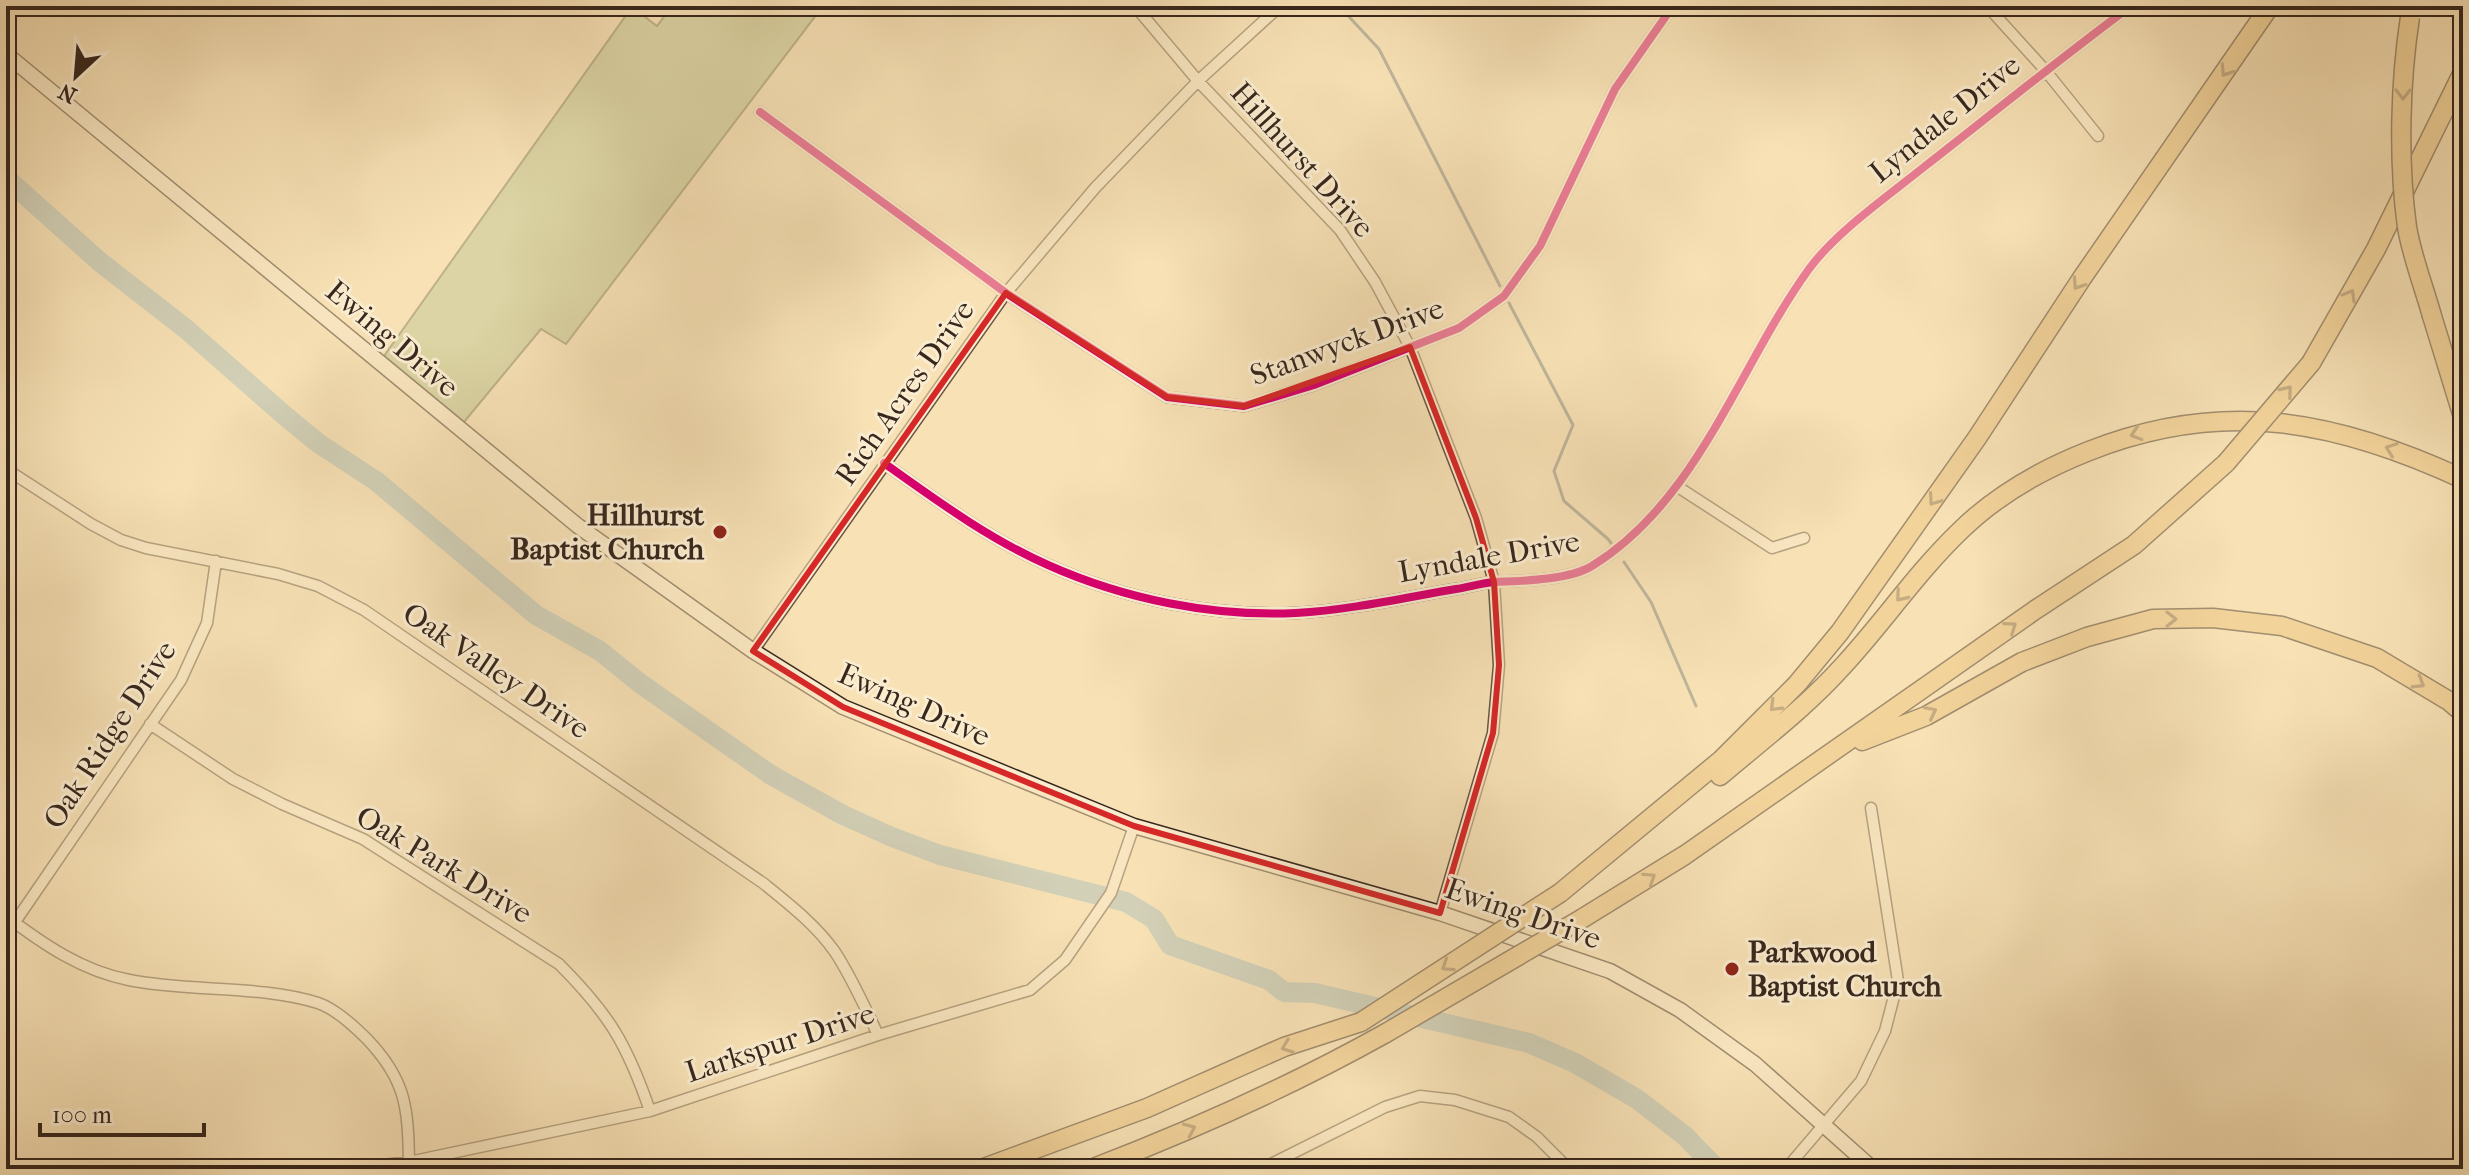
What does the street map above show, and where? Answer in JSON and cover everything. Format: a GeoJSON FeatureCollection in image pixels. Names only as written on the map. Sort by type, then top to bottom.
{"type":"FeatureCollection","features":[{"type":"Feature","properties":{"kind":"highway"},"geometry":{"type":"LineString","coordinates":[[981,1169],[1147,1108],[1284,1047],[1361,1022],[1560,893],[1721,760],[1797,684],[1840,632],[1977,438],[2082,278],[2270,6]]}},
{"type":"Feature","properties":{"kind":"highway"},"geometry":{"type":"LineString","coordinates":[[2410,11],[2403,76],[2402,143],[2408,228],[2463,417]]}},
{"type":"Feature","properties":{"kind":"highway"},"geometry":{"type":"LineString","coordinates":[[1091,1169],[1152,1146],[1312,1074],[1583,918],[1685,855],[2035,610],[2134,545],[2226,463],[2311,363],[2376,249],[2463,72]]}},
{"type":"Feature","properties":{"kind":"highway"},"geometry":{"type":"LineString","coordinates":[[1605,856],[1705,789],[1811,699],[1961,529],[1999,499],[2064,460],[2157,428],[2215,420],[2260,420],[2340,433],[2386,447],[2463,479]]}},
{"type":"Feature","properties":{"kind":"highway"},"geometry":{"type":"LineString","coordinates":[[1833,753],[1926,716],[2022,662],[2087,637],[2153,619],[2213,618],[2282,626],[2377,658],[2449,701],[2463,713]]}},
{"type":"Feature","properties":{"kind":"main road","name":"Ewing Drive"},"geometry":{"type":"LineString","coordinates":[[6,54],[578,526],[753,651],[843,707],[1134,826],[1440,913],[1610,971],[1680,1010],[1744,1056],[1873,1169]]}},
{"type":"Feature","properties":{"kind":"street","name":"Hillhurst Drive"},"geometry":{"type":"LineString","coordinates":[[1135,6],[1198,81],[1340,230],[1375,282],[1410,347],[1476,518],[1494,582],[1499,665],[1493,733],[1440,913]]}},
{"type":"Feature","properties":{"kind":"street","name":"Rich Acres Drive"},"geometry":{"type":"LineString","coordinates":[[753,651],[1006,293],[1095,188],[1198,81],[1280,6]]}},
{"type":"Feature","properties":{"kind":"street","name":"Stanwyck Drive"},"geometry":{"type":"LineString","coordinates":[[760,112],[1006,293],[1167,397],[1244,406],[1314,385],[1459,328],[1504,296],[1540,246],[1615,89],[1673,6]]}},
{"type":"Feature","properties":{"kind":"street"},"geometry":{"type":"LineString","coordinates":[[1987,6],[2045,70],[2098,136]]}},
{"type":"Feature","properties":{"kind":"street","name":"Lyndale Drive"},"geometry":{"type":"LineString","coordinates":[[884,463],[972,524],[1046,565],[1148,599],[1254,613],[1296,613],[1338,609],[1494,582],[1552,577],[1589,568],[1637,532],[1678,487],[1810,267],[1850,226],[2045,70],[2131,6]]}},
{"type":"Feature","properties":{"kind":"street","name":"Oak Valley Drive"},"geometry":{"type":"LineString","coordinates":[[6,469],[121,540],[146,548],[278,574],[318,586],[364,610],[763,883],[799,912],[833,949],[878,1035]]}},
{"type":"Feature","properties":{"kind":"street"},"geometry":{"type":"LineString","coordinates":[[1678,487],[1772,548],[1804,538]]}},
{"type":"Feature","properties":{"kind":"street","name":"Oak Ridge Drive"},"geometry":{"type":"LineString","coordinates":[[10,919],[181,680],[207,623],[216,561]]}},
{"type":"Feature","properties":{"kind":"street","name":"Oak Park Drive"},"geometry":{"type":"LineString","coordinates":[[150,724],[233,779],[363,839],[559,964],[613,1025],[633,1061],[650,1111]]}},
{"type":"Feature","properties":{"kind":"street"},"geometry":{"type":"LineString","coordinates":[[1786,1169],[1861,1081],[1885,1031],[1898,981],[1871,808]]}},
{"type":"Feature","properties":{"kind":"street","name":"Larkspur Drive"},"geometry":{"type":"LineString","coordinates":[[348,1169],[409,1162],[650,1111],[878,1035],[1030,990],[1065,960],[1111,893],[1134,826]]}},
{"type":"Feature","properties":{"kind":"street"},"geometry":{"type":"LineString","coordinates":[[10,919],[64,957],[127,980],[289,997],[321,1004],[353,1025],[385,1058],[403,1090],[409,1122],[409,1162]]}},
{"type":"Feature","properties":{"kind":"street"},"geometry":{"type":"LineString","coordinates":[[1261,1169],[1385,1107],[1420,1096],[1455,1100],[1509,1117],[1537,1137],[1569,1169]]}},
{"type":"Feature","properties":{"kind":"highlighted area"},"geometry":{"type":"Polygon","coordinates":[[[1006,293],[1167,397],[1244,406],[1410,347],[1476,518],[1494,582],[1499,665],[1493,733],[1440,913],[1134,826],[843,707],[753,651],[1006,293]]]}},
{"type":"Feature","properties":{"kind":"green space"},"geometry":{"type":"Polygon","coordinates":[[[672,6],[823,6],[566,344],[541,329],[464,422],[384,356],[632,7],[657,26],[672,6]]]}},
{"type":"Feature","properties":{"kind":"waterway"},"geometry":{"type":"LineString","coordinates":[[1339,6],[1379,49],[1500,286]]}},
{"type":"Feature","properties":{"kind":"waterway"},"geometry":{"type":"LineString","coordinates":[[6,178],[100,262],[186,329],[284,415],[318,443],[376,481],[536,615],[600,651],[641,684],[771,775],[843,815],[940,855],[1126,902],[1154,919],[1170,945],[1269,980],[1284,992],[1315,993],[1529,1043],[1575,1063],[1637,1099],[1685,1136],[1717,1169]]}},
{"type":"Feature","properties":{"kind":"waterway"},"geometry":{"type":"LineString","coordinates":[[1509,303],[1573,425],[1554,471],[1564,501],[1614,547]]}},
{"type":"Feature","properties":{"kind":"waterway"},"geometry":{"type":"LineString","coordinates":[[1624,562],[1651,602],[1696,706]]}},
{"type":"Feature","properties":{"kind":"cycle path"},"geometry":{"type":"LineString","coordinates":[[760,112],[1006,293],[1167,397],[1244,406],[1314,385],[1459,328],[1504,296],[1540,246],[1615,89],[1673,6]]}},
{"type":"Feature","properties":{"kind":"cycle path"},"geometry":{"type":"LineString","coordinates":[[884,463],[943,505],[1026,555],[1107,587],[1201,609],[1296,613],[1376,603],[1489,583],[1558,577],[1582,571],[1629,538],[1661,506],[1689,469],[1784,307],[1820,255],[1879,202],[2131,6]]}},
{"type":"Feature","properties":{"kind":"place","name":"Hillhurst Baptist Church"},"geometry":{"type":"Point","coordinates":[720,532]}},
{"type":"Feature","properties":{"kind":"place","name":"Parkwood Baptist Church"},"geometry":{"type":"Point","coordinates":[1732,969]}}]}
